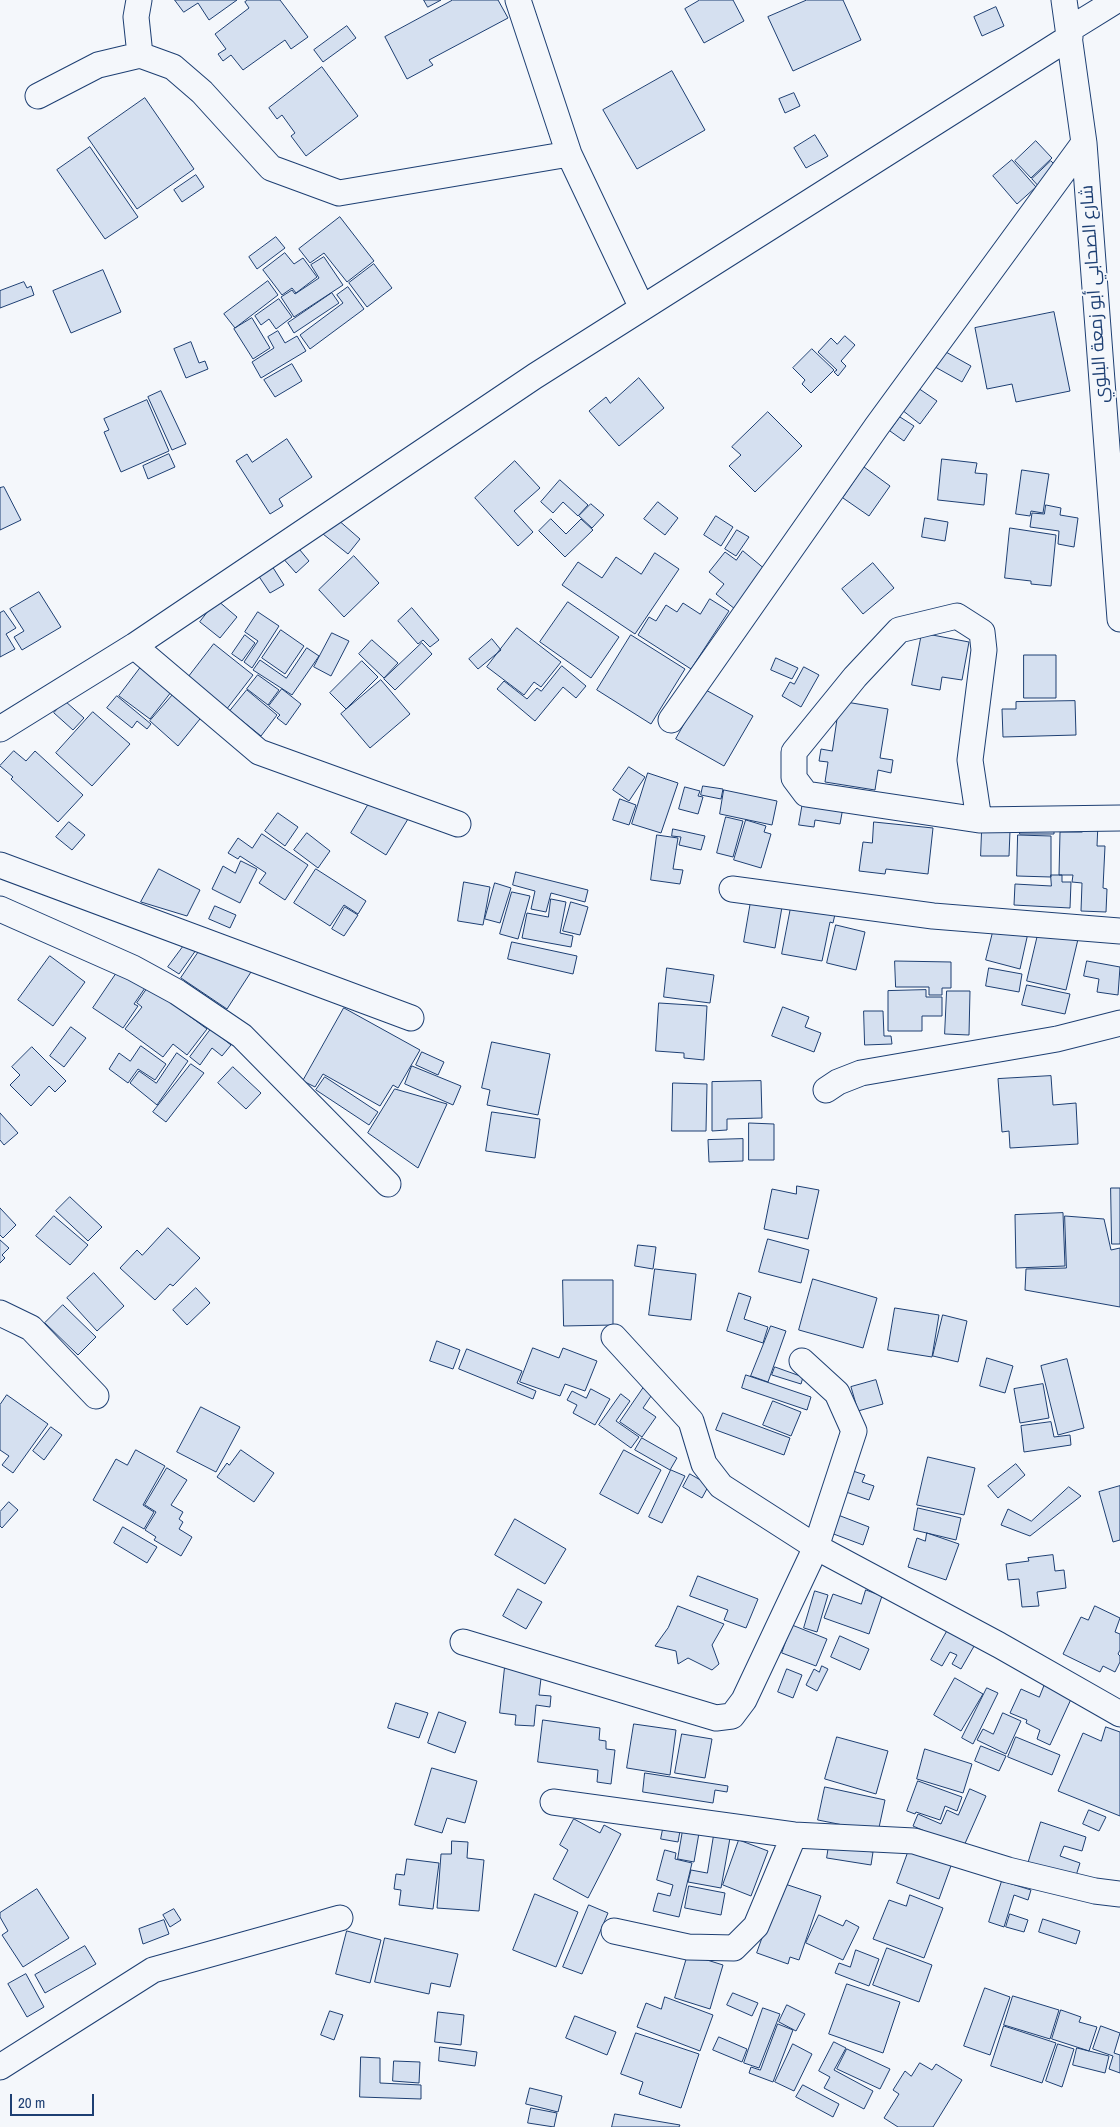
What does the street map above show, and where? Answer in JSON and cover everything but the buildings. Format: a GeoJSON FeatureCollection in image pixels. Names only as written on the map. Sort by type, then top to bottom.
{"type":"FeatureCollection","features":[{"type":"Feature","properties":{"kind":"street"},"geometry":{"type":"LineString","coordinates":[[139,0],[136,17],[140,55]]}},
{"type":"Feature","properties":{"kind":"street"},"geometry":{"type":"LineString","coordinates":[[518,0],[568,154],[642,308]]}},
{"type":"Feature","properties":{"kind":"street","name":"شارع الصحابي أبو زمعة البلوي"},"geometry":{"type":"LineString","coordinates":[[1064,0],[1084,144],[1120,619]]}},
{"type":"Feature","properties":{"kind":"street"},"geometry":{"type":"LineString","coordinates":[[0,729],[134,646],[535,376],[1070,33],[1116,0]]}},
{"type":"Feature","properties":{"kind":"street"},"geometry":{"type":"LineString","coordinates":[[38,96],[98,65],[140,55],[173,67],[202,92],[271,168],[339,193],[568,154]]}},
{"type":"Feature","properties":{"kind":"street"},"geometry":{"type":"LineString","coordinates":[[671,720],[877,426],[1084,144]]}},
{"type":"Feature","properties":{"kind":"street"},"geometry":{"type":"LineString","coordinates":[[979,820],[970,760],[984,650],[982,632],[957,616],[899,630],[855,678],[794,752],[794,778],[806,794],[979,820],[1120,818]]}},
{"type":"Feature","properties":{"kind":"street"},"geometry":{"type":"LineString","coordinates":[[134,646],[260,752],[458,824]]}},
{"type":"Feature","properties":{"kind":"street"},"geometry":{"type":"LineString","coordinates":[[0,865],[411,1018]]}},
{"type":"Feature","properties":{"kind":"street"},"geometry":{"type":"LineString","coordinates":[[732,889],[933,916],[1120,931]]}},
{"type":"Feature","properties":{"kind":"street"},"geometry":{"type":"LineString","coordinates":[[0,909],[155,980],[177,992],[242,1036],[388,1184]]}},
{"type":"Feature","properties":{"kind":"street"},"geometry":{"type":"LineString","coordinates":[[826,1090],[838,1082],[861,1073],[1057,1039],[1120,1023]]}},
{"type":"Feature","properties":{"kind":"street"},"geometry":{"type":"LineString","coordinates":[[0,1314],[31,1328],[96,1396]]}},
{"type":"Feature","properties":{"kind":"street"},"geometry":{"type":"LineString","coordinates":[[614,1337],[691,1422],[704,1464],[721,1486],[816,1547],[999,1645],[1120,1714]]}},
{"type":"Feature","properties":{"kind":"street"},"geometry":{"type":"LineString","coordinates":[[463,1642],[716,1718],[732,1716],[744,1700],[816,1547],[854,1431],[837,1393],[802,1361]]}},
{"type":"Feature","properties":{"kind":"street"},"geometry":{"type":"LineString","coordinates":[[553,1802],[794,1835],[914,1841],[1008,1870],[1095,1891],[1120,1894]]}},
{"type":"Feature","properties":{"kind":"street"},"geometry":{"type":"LineString","coordinates":[[614,1931],[688,1947],[734,1948],[756,1926],[794,1835]]}},
{"type":"Feature","properties":{"kind":"street"},"geometry":{"type":"LineString","coordinates":[[0,2067],[153,1970],[340,1918]]}}]}
